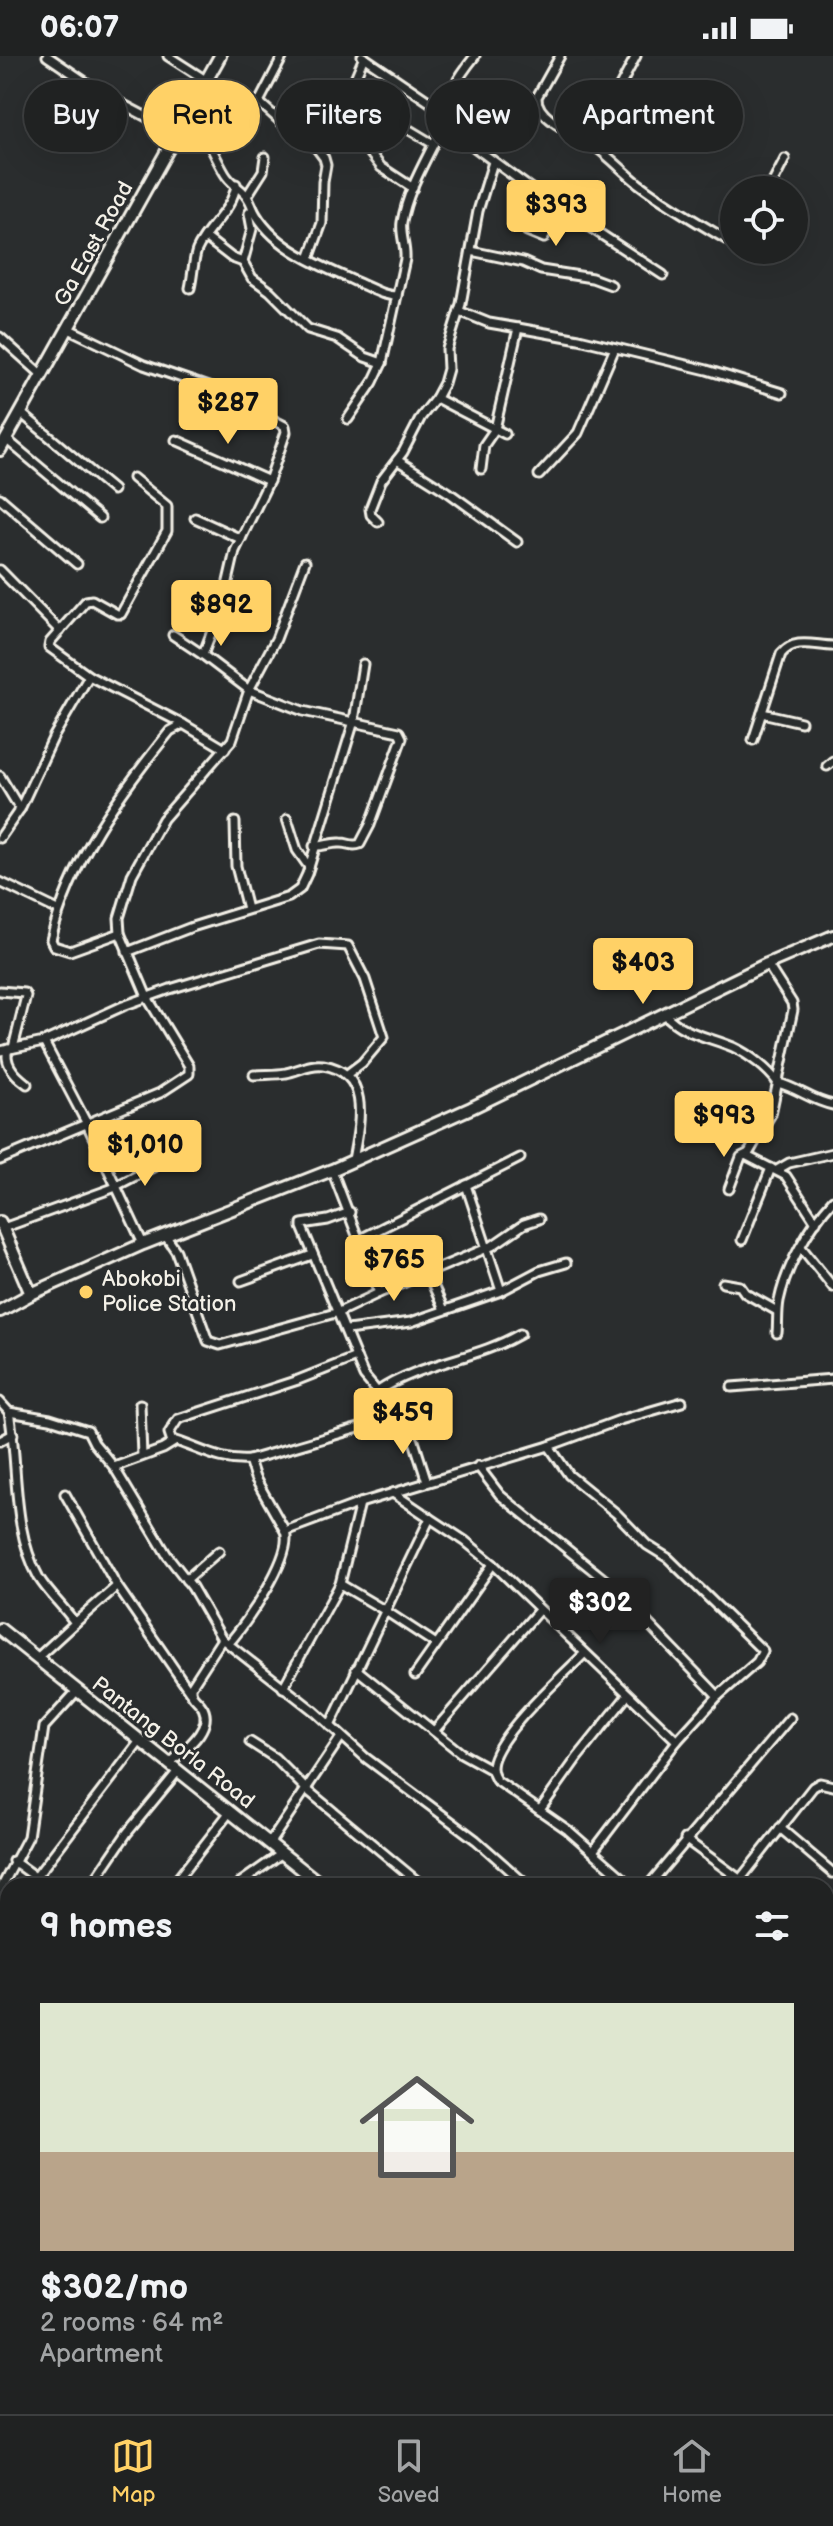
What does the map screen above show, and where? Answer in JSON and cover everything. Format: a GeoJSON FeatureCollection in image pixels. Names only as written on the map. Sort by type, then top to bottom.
{"type":"FeatureCollection","features":[{"type":"Feature","properties":{"kind":"street"},"geometry":{"type":"LineString","coordinates":[[47,56],[103,94],[143,115]]}},
{"type":"Feature","properties":{"kind":"street"},"geometry":{"type":"LineString","coordinates":[[168,56],[205,80]]}},
{"type":"Feature","properties":{"kind":"street","name":"Ga East Road"},"geometry":{"type":"LineString","coordinates":[[208,80],[220,56]]}},
{"type":"Feature","properties":{"kind":"street"},"geometry":{"type":"LineString","coordinates":[[276,117],[259,102],[283,56]]}},
{"type":"Feature","properties":{"kind":"street"},"geometry":{"type":"LineString","coordinates":[[457,80],[475,56]]}},
{"type":"Feature","properties":{"kind":"street"},"geometry":{"type":"LineString","coordinates":[[555,122],[541,112],[536,103],[560,56]]}},
{"type":"Feature","properties":{"kind":"street"},"geometry":{"type":"LineString","coordinates":[[623,80],[636,56]]}},
{"type":"Feature","properties":{"kind":"street"},"geometry":{"type":"LineString","coordinates":[[354,80],[363,57],[426,100]]}},
{"type":"Feature","properties":{"kind":"street","name":"Ga East Road"},"geometry":{"type":"LineString","coordinates":[[0,450],[167,152]]}},
{"type":"Feature","properties":{"kind":"street"},"geometry":{"type":"LineString","coordinates":[[213,152],[227,177],[247,196],[262,224],[276,238],[309,259],[380,294],[397,296]]}},
{"type":"Feature","properties":{"kind":"street"},"geometry":{"type":"LineString","coordinates":[[309,259],[322,223],[326,165],[320,152]]}},
{"type":"Feature","properties":{"kind":"street"},"geometry":{"type":"LineString","coordinates":[[369,152],[381,167],[413,188]]}},
{"type":"Feature","properties":{"kind":"street"},"geometry":{"type":"LineString","coordinates":[[348,419],[382,363],[405,248],[401,227],[405,207],[429,152]]}},
{"type":"Feature","properties":{"kind":"street"},"geometry":{"type":"LineString","coordinates":[[480,152],[663,275]]}},
{"type":"Feature","properties":{"kind":"street"},"geometry":{"type":"LineString","coordinates":[[602,152],[641,185],[720,235]]}},
{"type":"Feature","properties":{"kind":"street"},"geometry":{"type":"LineString","coordinates":[[247,196],[263,171],[265,157]]}},
{"type":"Feature","properties":{"kind":"street"},"geometry":{"type":"LineString","coordinates":[[776,176],[785,159]]}},
{"type":"Feature","properties":{"kind":"street"},"geometry":{"type":"LineString","coordinates":[[378,522],[370,509],[381,481],[436,398],[448,369],[447,349],[459,311],[478,211],[493,162]]}},
{"type":"Feature","properties":{"kind":"street"},"geometry":{"type":"LineString","coordinates":[[190,288],[196,254],[234,198],[236,184]]}},
{"type":"Feature","properties":{"kind":"street"},"geometry":{"type":"LineString","coordinates":[[527,231],[544,238],[556,205]]}},
{"type":"Feature","properties":{"kind":"street"},"geometry":{"type":"LineString","coordinates":[[243,262],[251,238],[249,213],[253,209]]}},
{"type":"Feature","properties":{"kind":"street"},"geometry":{"type":"LineString","coordinates":[[205,237],[232,258],[243,262],[252,278],[270,291],[308,329],[337,338],[365,357],[382,363]]}},
{"type":"Feature","properties":{"kind":"street"},"geometry":{"type":"LineString","coordinates":[[471,251],[611,285]]}},
{"type":"Feature","properties":{"kind":"street"},"geometry":{"type":"LineString","coordinates":[[459,311],[489,323],[615,348],[707,370],[782,393]]}},
{"type":"Feature","properties":{"kind":"street"},"geometry":{"type":"LineString","coordinates":[[481,469],[484,445],[495,429],[518,328]]}},
{"type":"Feature","properties":{"kind":"street"},"geometry":{"type":"LineString","coordinates":[[69,329],[144,365],[211,388],[282,422],[286,432],[269,481],[230,566],[224,599],[203,655]]}},
{"type":"Feature","properties":{"kind":"street"},"geometry":{"type":"LineString","coordinates":[[0,337],[42,375]]}},
{"type":"Feature","properties":{"kind":"street"},"geometry":{"type":"LineString","coordinates":[[539,475],[578,433],[615,348]]}},
{"type":"Feature","properties":{"kind":"street"},"geometry":{"type":"LineString","coordinates":[[436,398],[505,434]]}},
{"type":"Feature","properties":{"kind":"street"},"geometry":{"type":"LineString","coordinates":[[21,413],[113,490]]}},
{"type":"Feature","properties":{"kind":"street"},"geometry":{"type":"LineString","coordinates":[[6,439],[100,518]]}},
{"type":"Feature","properties":{"kind":"street"},"geometry":{"type":"LineString","coordinates":[[176,440],[269,481]]}},
{"type":"Feature","properties":{"kind":"street"},"geometry":{"type":"LineString","coordinates":[[397,460],[517,542]]}},
{"type":"Feature","properties":{"kind":"street"},"geometry":{"type":"LineString","coordinates":[[133,478],[167,506],[168,522],[161,542],[121,614],[89,599],[50,642],[49,647],[89,676],[225,749]]}},
{"type":"Feature","properties":{"kind":"street"},"geometry":{"type":"LineString","coordinates":[[0,498],[77,564]]}},
{"type":"Feature","properties":{"kind":"street"},"geometry":{"type":"LineString","coordinates":[[195,518],[241,539]]}},
{"type":"Feature","properties":{"kind":"street"},"geometry":{"type":"LineString","coordinates":[[0,1160],[160,1093],[189,1074],[189,1066],[147,997],[120,933],[119,918],[132,875],[163,819],[234,735],[249,690],[276,639],[305,562]]}},
{"type":"Feature","properties":{"kind":"street"},"geometry":{"type":"LineString","coordinates":[[0,570],[60,631]]}},
{"type":"Feature","properties":{"kind":"street"},"geometry":{"type":"LineString","coordinates":[[173,635],[249,690],[303,711],[396,730],[402,738],[360,844],[314,846]]}},
{"type":"Feature","properties":{"kind":"street"},"geometry":{"type":"LineString","coordinates":[[753,740],[781,654],[786,648],[800,644],[833,646]]}},
{"type":"Feature","properties":{"kind":"street"},"geometry":{"type":"LineString","coordinates":[[127,952],[295,894],[300,889],[354,721],[363,664]]}},
{"type":"Feature","properties":{"kind":"street"},"geometry":{"type":"LineString","coordinates":[[0,838],[20,809],[54,736],[89,676]]}},
{"type":"Feature","properties":{"kind":"street"},"geometry":{"type":"LineString","coordinates":[[762,713],[801,722]]}},
{"type":"Feature","properties":{"kind":"street"},"geometry":{"type":"LineString","coordinates":[[120,933],[70,951],[54,946],[51,940],[58,910],[83,855],[112,807],[170,731],[183,724]]}},
{"type":"Feature","properties":{"kind":"street"},"geometry":{"type":"LineString","coordinates":[[0,776],[20,809]]}},
{"type":"Feature","properties":{"kind":"street"},"geometry":{"type":"LineString","coordinates":[[287,819],[297,850],[309,867]]}},
{"type":"Feature","properties":{"kind":"street"},"geometry":{"type":"LineString","coordinates":[[235,822],[236,866],[247,909]]}},
{"type":"Feature","properties":{"kind":"street"},"geometry":{"type":"LineString","coordinates":[[0,882],[58,910]]}},
{"type":"Feature","properties":{"kind":"street"},"geometry":{"type":"LineString","coordinates":[[0,1311],[143,1244],[332,1170],[471,1108],[767,964],[833,936]]}},
{"type":"Feature","properties":{"kind":"street"},"geometry":{"type":"LineString","coordinates":[[7,1049],[44,1042],[147,997],[319,944],[348,946],[365,979],[384,1037],[362,1063],[346,1075]]}},
{"type":"Feature","properties":{"kind":"street"},"geometry":{"type":"LineString","coordinates":[[729,1189],[741,1157],[747,1154],[771,1114],[793,1010],[792,1003],[767,964]]}},
{"type":"Feature","properties":{"kind":"street"},"geometry":{"type":"LineString","coordinates":[[0,991],[24,993],[26,996],[6,1056],[12,1070],[27,1084]]}},
{"type":"Feature","properties":{"kind":"street"},"geometry":{"type":"LineString","coordinates":[[665,1014],[690,1032],[741,1052],[773,1075],[778,1083],[792,1086],[810,1099],[833,1105]]}},
{"type":"Feature","properties":{"kind":"street"},"geometry":{"type":"LineString","coordinates":[[44,1042],[87,1124],[143,1244]]}},
{"type":"Feature","properties":{"kind":"street"},"geometry":{"type":"LineString","coordinates":[[254,1075],[282,1074],[311,1065],[324,1065],[346,1075],[362,1112],[353,1160]]}},
{"type":"Feature","properties":{"kind":"street"},"geometry":{"type":"LineString","coordinates":[[714,1109],[759,1133]]}},
{"type":"Feature","properties":{"kind":"street"},"geometry":{"type":"LineString","coordinates":[[742,1240],[774,1169],[833,1153]]}},
{"type":"Feature","properties":{"kind":"street"},"geometry":{"type":"LineString","coordinates":[[747,1154],[786,1176],[816,1222]]}},
{"type":"Feature","properties":{"kind":"street"},"geometry":{"type":"LineString","coordinates":[[360,1239],[520,1158]]}},
{"type":"Feature","properties":{"kind":"street"},"geometry":{"type":"LineString","coordinates":[[31,1294],[1,1225],[116,1186],[161,1163]]}},
{"type":"Feature","properties":{"kind":"street"},"geometry":{"type":"LineString","coordinates":[[332,1170],[379,1293]]}},
{"type":"Feature","properties":{"kind":"street"},"geometry":{"type":"LineString","coordinates":[[466,1185],[501,1291]]}},
{"type":"Feature","properties":{"kind":"street"},"geometry":{"type":"LineString","coordinates":[[777,1333],[777,1311],[782,1290],[801,1247],[833,1200]]}},
{"type":"Feature","properties":{"kind":"street"},"geometry":{"type":"LineString","coordinates":[[350,1212],[328,1220],[302,1224],[312,1255],[347,1330],[364,1376],[406,1426],[427,1482]]}},
{"type":"Feature","properties":{"kind":"street"},"geometry":{"type":"LineString","coordinates":[[165,1235],[176,1251],[208,1341],[220,1345],[339,1312],[495,1244],[524,1224],[539,1219]]}},
{"type":"Feature","properties":{"kind":"street"},"geometry":{"type":"LineString","coordinates":[[801,1247],[833,1287]]}},
{"type":"Feature","properties":{"kind":"street"},"geometry":{"type":"LineString","coordinates":[[241,1281],[312,1255]]}},
{"type":"Feature","properties":{"kind":"street"},"geometry":{"type":"LineString","coordinates":[[347,1330],[393,1326],[501,1291],[539,1271],[566,1263]]}},
{"type":"Feature","properties":{"kind":"street"},"geometry":{"type":"LineString","coordinates":[[428,1274],[444,1310]]}},
{"type":"Feature","properties":{"kind":"street"},"geometry":{"type":"LineString","coordinates":[[723,1283],[740,1286],[745,1293],[777,1311]]}},
{"type":"Feature","properties":{"kind":"street"},"geometry":{"type":"LineString","coordinates":[[377,1392],[406,1375],[489,1349],[520,1334]]}},
{"type":"Feature","properties":{"kind":"street"},"geometry":{"type":"LineString","coordinates":[[172,1442],[169,1433],[178,1419],[298,1380],[356,1357]]}},
{"type":"Feature","properties":{"kind":"street"},"geometry":{"type":"LineString","coordinates":[[732,1387],[833,1379]]}},
{"type":"Feature","properties":{"kind":"street"},"geometry":{"type":"LineString","coordinates":[[0,1402],[9,1412],[13,1434],[20,1528],[38,1576],[75,1623]]}},
{"type":"Feature","properties":{"kind":"street"},"geometry":{"type":"LineString","coordinates":[[285,1531],[360,1503],[682,1402]]}},
{"type":"Feature","properties":{"kind":"street"},"geometry":{"type":"LineString","coordinates":[[140,1404],[142,1456]]}},
{"type":"Feature","properties":{"kind":"street"},"geometry":{"type":"LineString","coordinates":[[9,1412],[84,1428],[114,1467],[167,1555],[226,1641],[341,1737],[476,1840],[519,1878]]}},
{"type":"Feature","properties":{"kind":"street"},"geometry":{"type":"LineString","coordinates":[[114,1467],[163,1449],[172,1442],[180,1442],[220,1458],[249,1460],[397,1417]]}},
{"type":"Feature","properties":{"kind":"street"},"geometry":{"type":"LineString","coordinates":[[0,1441],[13,1434]]}},
{"type":"Feature","properties":{"kind":"street"},"geometry":{"type":"LineString","coordinates":[[549,1446],[569,1475],[617,1514],[647,1545],[668,1558],[761,1646],[763,1655],[718,1696],[677,1741],[594,1850]]}},
{"type":"Feature","properties":{"kind":"street"},"geometry":{"type":"LineString","coordinates":[[190,1692],[226,1641],[249,1619],[287,1542],[285,1531],[255,1478],[249,1460]]}},
{"type":"Feature","properties":{"kind":"street"},"geometry":{"type":"LineString","coordinates":[[478,1466],[500,1495],[610,1584],[718,1696]]}},
{"type":"Feature","properties":{"kind":"street"},"geometry":{"type":"LineString","coordinates":[[393,1493],[465,1541],[493,1564],[677,1741]]}},
{"type":"Feature","properties":{"kind":"street"},"geometry":{"type":"LineString","coordinates":[[65,1494],[117,1586],[203,1709],[205,1721],[200,1734],[96,1878]]}},
{"type":"Feature","properties":{"kind":"street"},"geometry":{"type":"LineString","coordinates":[[283,1688],[340,1584],[360,1503]]}},
{"type":"Feature","properties":{"kind":"street"},"geometry":{"type":"LineString","coordinates":[[330,1726],[430,1518]]}},
{"type":"Feature","properties":{"kind":"street"},"geometry":{"type":"LineString","coordinates":[[186,1580],[219,1551]]}},
{"type":"Feature","properties":{"kind":"street"},"geometry":{"type":"LineString","coordinates":[[415,1675],[493,1564]]}},
{"type":"Feature","properties":{"kind":"street"},"geometry":{"type":"LineString","coordinates":[[340,1584],[436,1644]]}},
{"type":"Feature","properties":{"kind":"street"},"geometry":{"type":"LineString","coordinates":[[37,1658],[117,1586]]}},
{"type":"Feature","properties":{"kind":"street"},"geometry":{"type":"LineString","coordinates":[[434,1731],[539,1610]]}},
{"type":"Feature","properties":{"kind":"street","name":"Pantang Borla Road"},"geometry":{"type":"LineString","coordinates":[[0,1629],[312,1878]]}},
{"type":"Feature","properties":{"kind":"street"},"geometry":{"type":"LineString","coordinates":[[584,1654],[525,1715],[495,1756],[492,1770],[496,1780],[594,1850],[624,1878]]}},
{"type":"Feature","properties":{"kind":"street"},"geometry":{"type":"LineString","coordinates":[[356,1669],[461,1753],[492,1770]]}},
{"type":"Feature","properties":{"kind":"street"},"geometry":{"type":"LineString","coordinates":[[5,1878],[28,1837],[44,1727],[76,1692]]}},
{"type":"Feature","properties":{"kind":"street"},"geometry":{"type":"LineString","coordinates":[[540,1810],[627,1696]]}},
{"type":"Feature","properties":{"kind":"street"},"geometry":{"type":"LineString","coordinates":[[654,1878],[790,1718]]}},
{"type":"Feature","properties":{"kind":"street"},"geometry":{"type":"LineString","coordinates":[[269,1844],[341,1737]]}},
{"type":"Feature","properties":{"kind":"street"},"geometry":{"type":"LineString","coordinates":[[13,1861],[36,1877],[140,1741]]}},
{"type":"Feature","properties":{"kind":"street"},"geometry":{"type":"LineString","coordinates":[[250,1742],[275,1758],[306,1789],[413,1878]]}},
{"type":"Feature","properties":{"kind":"street"},"geometry":{"type":"LineString","coordinates":[[741,1878],[813,1787],[820,1783],[833,1786]]}},
{"type":"Feature","properties":{"kind":"street"},"geometry":{"type":"LineString","coordinates":[[178,1878],[229,1813]]}},
{"type":"Feature","properties":{"kind":"street"},"geometry":{"type":"LineString","coordinates":[[780,1828],[833,1873]]}},
{"type":"Feature","properties":{"kind":"street"},"geometry":{"type":"LineString","coordinates":[[685,1839],[733,1878]]}},
{"type":"Feature","properties":{"kind":"street"},"geometry":{"type":"LineString","coordinates":[[247,1878],[281,1854]]}},
{"type":"Feature","properties":{"kind":"place","name":"Abokobi Police Station"},"geometry":{"type":"Point","coordinates":[86,1292]}}]}
